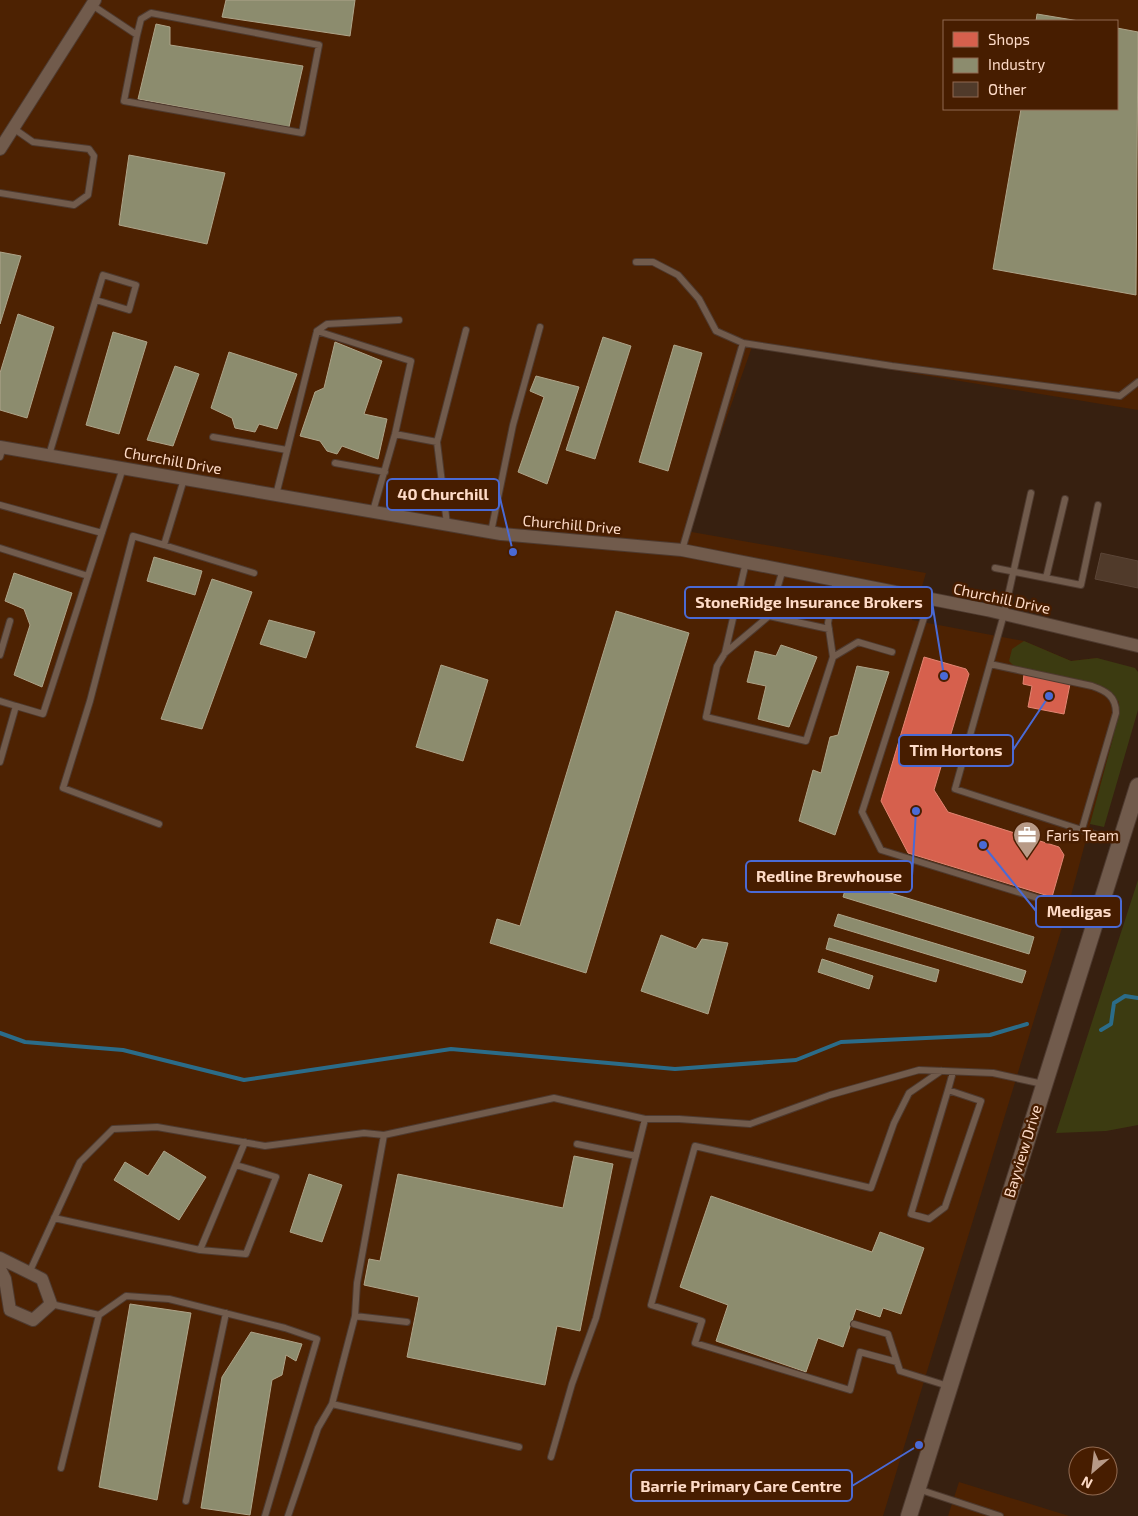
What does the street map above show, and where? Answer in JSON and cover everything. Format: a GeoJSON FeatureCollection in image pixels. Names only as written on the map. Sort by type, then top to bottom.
{"type":"FeatureCollection","features":[{"type":"Feature","properties":{"kind":"street"},"geometry":{"type":"LineString","coordinates":[[0,148],[93,3]]}},
{"type":"Feature","properties":{"kind":"street","name":"Churchill Drive"},"geometry":{"type":"LineString","coordinates":[[1,450],[122,468],[491,532],[682,550],[1004,614],[1138,646]]}},
{"type":"Feature","properties":{"kind":"street","name":"Bayview Drive"},"geometry":{"type":"LineString","coordinates":[[909,1516],[1138,786]]}},
{"type":"Feature","properties":{"kind":"street"},"geometry":{"type":"LineString","coordinates":[[0,1258],[42,1279],[51,1304],[33,1320],[10,1310],[5,1278],[0,1269]]}},
{"type":"Feature","properties":{"kind":"lane"},"geometry":{"type":"LineString","coordinates":[[93,3],[137,35]]}},
{"type":"Feature","properties":{"kind":"lane"},"geometry":{"type":"LineString","coordinates":[[151,13],[319,45],[302,133],[124,101],[137,35],[141,20],[151,13]]}},
{"type":"Feature","properties":{"kind":"lane"},"geometry":{"type":"LineString","coordinates":[[0,193],[74,206],[88,195],[94,156],[89,149],[33,142],[13,128]]}},
{"type":"Feature","properties":{"kind":"lane"},"geometry":{"type":"LineString","coordinates":[[636,262],[653,262],[678,275],[699,299],[716,330],[743,343],[892,366],[1120,396],[1138,382]]}},
{"type":"Feature","properties":{"kind":"lane"},"geometry":{"type":"LineString","coordinates":[[49,456],[103,275],[136,286],[129,310],[96,300]]}},
{"type":"Feature","properties":{"kind":"lane"},"geometry":{"type":"LineString","coordinates":[[276,494],[317,331],[327,324],[399,320]]}},
{"type":"Feature","properties":{"kind":"lane"},"geometry":{"type":"LineString","coordinates":[[491,532],[514,425],[540,327]]}},
{"type":"Feature","properties":{"kind":"lane"},"geometry":{"type":"LineString","coordinates":[[447,524],[437,442],[466,330]]}},
{"type":"Feature","properties":{"kind":"lane"},"geometry":{"type":"LineString","coordinates":[[317,331],[411,361],[396,434],[373,511]]}},
{"type":"Feature","properties":{"kind":"lane"},"geometry":{"type":"LineString","coordinates":[[682,550],[743,343]]}},
{"type":"Feature","properties":{"kind":"lane"},"geometry":{"type":"LineString","coordinates":[[396,434],[437,442]]}},
{"type":"Feature","properties":{"kind":"lane"},"geometry":{"type":"LineString","coordinates":[[213,437],[287,450]]}},
{"type":"Feature","properties":{"kind":"lane"},"geometry":{"type":"LineString","coordinates":[[335,463],[384,472]]}},
{"type":"Feature","properties":{"kind":"lane"},"geometry":{"type":"LineString","coordinates":[[0,702],[43,714],[122,468]]}},
{"type":"Feature","properties":{"kind":"lane"},"geometry":{"type":"LineString","coordinates":[[164,545],[184,479]]}},
{"type":"Feature","properties":{"kind":"lane"},"geometry":{"type":"LineString","coordinates":[[1031,493],[1004,614],[955,789],[1120,843]]}},
{"type":"Feature","properties":{"kind":"lane"},"geometry":{"type":"LineString","coordinates":[[1046,578],[1065,499]]}},
{"type":"Feature","properties":{"kind":"lane"},"geometry":{"type":"LineString","coordinates":[[0,505],[102,533]]}},
{"type":"Feature","properties":{"kind":"lane"},"geometry":{"type":"LineString","coordinates":[[995,568],[1081,585],[1098,505]]}},
{"type":"Feature","properties":{"kind":"lane"},"geometry":{"type":"LineString","coordinates":[[159,824],[63,788],[90,701],[134,536],[254,573]]}},
{"type":"Feature","properties":{"kind":"lane"},"geometry":{"type":"LineString","coordinates":[[0,548],[88,576]]}},
{"type":"Feature","properties":{"kind":"lane"},"geometry":{"type":"LineString","coordinates":[[725,653],[746,562]]}},
{"type":"Feature","properties":{"kind":"lane"},"geometry":{"type":"LineString","coordinates":[[783,570],[769,616],[725,653],[717,666],[706,717],[806,741],[833,657],[829,629],[836,580]]}},
{"type":"Feature","properties":{"kind":"lane"},"geometry":{"type":"LineString","coordinates":[[930,599],[862,812],[881,850],[1098,916]]}},
{"type":"Feature","properties":{"kind":"lane"},"geometry":{"type":"LineString","coordinates":[[769,616],[829,629]]}},
{"type":"Feature","properties":{"kind":"lane"},"geometry":{"type":"LineString","coordinates":[[0,654],[10,621]]}},
{"type":"Feature","properties":{"kind":"lane"},"geometry":{"type":"LineString","coordinates":[[833,657],[858,642],[892,652]]}},
{"type":"Feature","properties":{"kind":"lane"},"geometry":{"type":"LineString","coordinates":[[990,664],[1092,686],[1106,692],[1113,699],[1116,713],[1082,829]]}},
{"type":"Feature","properties":{"kind":"lane"},"geometry":{"type":"LineString","coordinates":[[0,762],[16,706]]}},
{"type":"Feature","properties":{"kind":"lane"},"geometry":{"type":"LineString","coordinates":[[29,1273],[80,1162],[113,1129],[157,1127],[265,1146],[364,1133],[384,1135],[554,1098],[645,1119],[679,1119],[750,1124],[830,1095],[919,1070],[992,1073],[1043,1084]]}},
{"type":"Feature","properties":{"kind":"lane"},"geometry":{"type":"LineString","coordinates":[[898,1362],[860,1352],[850,1390],[695,1343],[702,1321],[651,1305],[695,1146],[871,1188],[894,1123],[909,1093],[942,1071]]}},
{"type":"Feature","properties":{"kind":"lane"},"geometry":{"type":"LineString","coordinates":[[948,1090],[981,1101],[946,1207],[928,1219],[911,1214],[953,1072]]}},
{"type":"Feature","properties":{"kind":"lane"},"geometry":{"type":"LineString","coordinates":[[551,1457],[572,1384],[596,1318],[645,1119]]}},
{"type":"Feature","properties":{"kind":"lane"},"geometry":{"type":"LineString","coordinates":[[288,1516],[318,1428],[332,1404],[355,1316],[358,1282],[384,1135]]}},
{"type":"Feature","properties":{"kind":"lane"},"geometry":{"type":"LineString","coordinates":[[200,1250],[245,1142]]}},
{"type":"Feature","properties":{"kind":"lane"},"geometry":{"type":"LineString","coordinates":[[577,1144],[636,1156]]}},
{"type":"Feature","properties":{"kind":"lane"},"geometry":{"type":"LineString","coordinates":[[54,1218],[200,1250],[246,1254],[276,1177],[236,1165]]}},
{"type":"Feature","properties":{"kind":"lane"},"geometry":{"type":"LineString","coordinates":[[61,1468],[100,1315],[126,1296],[170,1299],[285,1328],[317,1339],[265,1516]]}},
{"type":"Feature","properties":{"kind":"lane"},"geometry":{"type":"LineString","coordinates":[[51,1304],[100,1315]]}},
{"type":"Feature","properties":{"kind":"lane"},"geometry":{"type":"LineString","coordinates":[[186,1501],[226,1313]]}},
{"type":"Feature","properties":{"kind":"lane"},"geometry":{"type":"LineString","coordinates":[[355,1316],[407,1322]]}},
{"type":"Feature","properties":{"kind":"lane"},"geometry":{"type":"LineString","coordinates":[[854,1324],[888,1334],[900,1371],[949,1387]]}},
{"type":"Feature","properties":{"kind":"lane"},"geometry":{"type":"LineString","coordinates":[[332,1404],[520,1447]]}},
{"type":"Feature","properties":{"kind":"lane"},"geometry":{"type":"LineString","coordinates":[[917,1489],[1000,1516]]}},
{"type":"Feature","properties":{"kind":"shaded area"},"geometry":{"type":"Polygon","coordinates":[[[0,0],[1138,0],[1138,410],[752,347],[686,531],[926,573],[912,620],[1024,641],[1071,661],[1097,658],[1131,672],[1065,918],[883,1516],[0,1516],[0,0]]]}},
{"type":"Feature","properties":{"kind":"shaded area"},"geometry":{"type":"Polygon","coordinates":[[[1024,641],[1071,661],[1097,658],[1135,668],[1138,672],[1138,710],[1104,827],[1090,824],[1113,738],[1119,702],[1104,687],[1068,677],[1018,670],[1009,661],[1012,649],[1024,641]]]}},
{"type":"Feature","properties":{"kind":"shaded area"},"geometry":{"type":"Polygon","coordinates":[[[1138,880],[1138,1125],[1106,1131],[1056,1133],[1138,880]]]}},
{"type":"Feature","properties":{"kind":"shaded area"},"geometry":{"type":"Polygon","coordinates":[[[959,1482],[1069,1516],[948,1516],[959,1482]]]}},
{"type":"Feature","properties":{"kind":"building: Shops"},"geometry":{"type":"Polygon","coordinates":[[[924,657],[966,669],[969,674],[934,790],[948,812],[1059,847],[1064,855],[1052,897],[908,853],[881,801],[924,657]]]}},
{"type":"Feature","properties":{"kind":"building: Shops"},"geometry":{"type":"Polygon","coordinates":[[[1024,674],[1070,684],[1064,714],[1028,707],[1032,686],[1023,684],[1024,674]]]}},
{"type":"Feature","properties":{"kind":"building: Industry"},"geometry":{"type":"Polygon","coordinates":[[[226,0],[355,0],[350,36],[222,17],[226,0]]]}},
{"type":"Feature","properties":{"kind":"building: Industry"},"geometry":{"type":"Polygon","coordinates":[[[1037,14],[1073,20],[1036,20],[1037,14]]]}},
{"type":"Feature","properties":{"kind":"building: Industry"},"geometry":{"type":"Polygon","coordinates":[[[156,24],[170,27],[170,45],[303,66],[289,127],[138,99],[156,24]]]}},
{"type":"Feature","properties":{"kind":"building: Industry"},"geometry":{"type":"Polygon","coordinates":[[[1118,28],[1138,32],[1136,295],[993,269],[1021,110],[1118,110],[1118,28]]]}},
{"type":"Feature","properties":{"kind":"building: Industry"},"geometry":{"type":"Polygon","coordinates":[[[129,155],[225,173],[207,244],[119,225],[129,155]]]}},
{"type":"Feature","properties":{"kind":"building: Industry"},"geometry":{"type":"Polygon","coordinates":[[[0,252],[21,256],[0,324],[0,252]]]}},
{"type":"Feature","properties":{"kind":"building: Industry"},"geometry":{"type":"Polygon","coordinates":[[[18,314],[54,327],[27,418],[0,410],[0,373],[18,314]]]}},
{"type":"Feature","properties":{"kind":"building: Industry"},"geometry":{"type":"Polygon","coordinates":[[[113,332],[147,342],[119,434],[86,425],[113,332]]]}},
{"type":"Feature","properties":{"kind":"building: Industry"},"geometry":{"type":"Polygon","coordinates":[[[603,337],[631,346],[595,459],[566,450],[603,337]]]}},
{"type":"Feature","properties":{"kind":"building: Industry"},"geometry":{"type":"Polygon","coordinates":[[[335,342],[382,361],[364,414],[387,419],[378,459],[342,446],[337,454],[327,451],[320,441],[300,436],[315,392],[324,388],[335,342]]]}},
{"type":"Feature","properties":{"kind":"building: Industry"},"geometry":{"type":"Polygon","coordinates":[[[674,345],[702,353],[668,471],[639,462],[674,345]]]}},
{"type":"Feature","properties":{"kind":"building: Industry"},"geometry":{"type":"Polygon","coordinates":[[[229,352],[297,374],[277,429],[259,424],[255,432],[235,428],[232,418],[211,408],[229,352]]]}},
{"type":"Feature","properties":{"kind":"building: Industry"},"geometry":{"type":"Polygon","coordinates":[[[175,366],[199,374],[173,446],[147,440],[175,366]]]}},
{"type":"Feature","properties":{"kind":"building: Industry"},"geometry":{"type":"Polygon","coordinates":[[[536,376],[579,387],[547,484],[518,472],[544,397],[530,391],[536,376]]]}},
{"type":"Feature","properties":{"kind":"building: Industry"},"geometry":{"type":"Polygon","coordinates":[[[154,557],[202,571],[195,595],[147,581],[154,557]]]}},
{"type":"Feature","properties":{"kind":"building: Industry"},"geometry":{"type":"Polygon","coordinates":[[[14,573],[72,593],[42,687],[14,675],[30,625],[24,609],[5,601],[14,573]]]}},
{"type":"Feature","properties":{"kind":"building: Industry"},"geometry":{"type":"Polygon","coordinates":[[[212,579],[252,592],[202,729],[161,719],[212,579]]]}},
{"type":"Feature","properties":{"kind":"building: Industry"},"geometry":{"type":"Polygon","coordinates":[[[616,611],[689,633],[586,973],[490,943],[497,919],[520,926],[616,611]]]}},
{"type":"Feature","properties":{"kind":"building: Industry"},"geometry":{"type":"Polygon","coordinates":[[[269,620],[315,632],[306,658],[260,644],[269,620]]]}},
{"type":"Feature","properties":{"kind":"building: Industry"},"geometry":{"type":"Polygon","coordinates":[[[781,645],[817,657],[789,727],[758,719],[766,686],[747,682],[755,651],[776,656],[781,645]]]}},
{"type":"Feature","properties":{"kind":"building: Industry"},"geometry":{"type":"Polygon","coordinates":[[[441,665],[488,680],[463,761],[416,747],[441,665]]]}},
{"type":"Feature","properties":{"kind":"building: Industry"},"geometry":{"type":"Polygon","coordinates":[[[857,666],[889,672],[835,835],[799,821],[813,770],[821,773],[830,737],[838,735],[857,666]]]}},
{"type":"Feature","properties":{"kind":"building: Industry"},"geometry":{"type":"Polygon","coordinates":[[[848,880],[1034,937],[1029,954],[843,897],[848,880]]]}},
{"type":"Feature","properties":{"kind":"building: Industry"},"geometry":{"type":"Polygon","coordinates":[[[838,914],[1026,971],[1022,983],[834,926],[838,914]]]}},
{"type":"Feature","properties":{"kind":"building: Industry"},"geometry":{"type":"Polygon","coordinates":[[[661,935],[696,949],[702,939],[728,943],[708,1014],[641,991],[661,935]]]}},
{"type":"Feature","properties":{"kind":"building: Industry"},"geometry":{"type":"Polygon","coordinates":[[[829,938],[939,970],[936,982],[826,949],[829,938]]]}},
{"type":"Feature","properties":{"kind":"building: Industry"},"geometry":{"type":"Polygon","coordinates":[[[822,959],[873,976],[869,989],[818,972],[822,959]]]}},
{"type":"Feature","properties":{"kind":"building: Industry"},"geometry":{"type":"Polygon","coordinates":[[[164,1151],[206,1177],[179,1220],[114,1180],[125,1162],[148,1176],[164,1151]]]}},
{"type":"Feature","properties":{"kind":"building: Industry"},"geometry":{"type":"Polygon","coordinates":[[[574,1156],[613,1164],[580,1331],[557,1326],[545,1385],[407,1357],[419,1297],[364,1285],[369,1259],[380,1261],[398,1174],[563,1208],[574,1156]]]}},
{"type":"Feature","properties":{"kind":"building: Industry"},"geometry":{"type":"Polygon","coordinates":[[[309,1174],[342,1185],[322,1242],[290,1232],[309,1174]]]}},
{"type":"Feature","properties":{"kind":"building: Industry"},"geometry":{"type":"Polygon","coordinates":[[[711,1196],[872,1252],[880,1232],[924,1248],[901,1314],[883,1308],[880,1317],[856,1309],[843,1347],[818,1338],[806,1372],[716,1341],[728,1305],[680,1287],[711,1196]]]}},
{"type":"Feature","properties":{"kind":"building: Industry"},"geometry":{"type":"Polygon","coordinates":[[[130,1304],[191,1313],[157,1500],[99,1487],[130,1304]]]}},
{"type":"Feature","properties":{"kind":"building: Industry"},"geometry":{"type":"Polygon","coordinates":[[[251,1332],[302,1344],[296,1361],[286,1355],[282,1375],[272,1380],[250,1515],[201,1508],[222,1377],[251,1332]]]}},
{"type":"Feature","properties":{"kind":"building: Other"},"geometry":{"type":"Polygon","coordinates":[[[1101,553],[1138,561],[1138,588],[1095,579],[1101,553]]]}},
{"type":"Feature","properties":{"kind":"waterway"},"geometry":{"type":"LineString","coordinates":[[1101,1030],[1111,1024],[1114,1003],[1125,996],[1138,998]]}},
{"type":"Feature","properties":{"kind":"waterway"},"geometry":{"type":"LineString","coordinates":[[0,1033],[25,1042],[123,1050],[244,1080],[451,1049],[675,1069],[796,1060],[841,1042],[990,1035],[1027,1024]]}},
{"type":"Feature","properties":{"kind":"place","name":"40 Churchill"},"geometry":{"type":"Point","coordinates":[513,552]}},
{"type":"Feature","properties":{"kind":"place","name":"StoneRidge Insurance Brokers"},"geometry":{"type":"Point","coordinates":[944,676]}},
{"type":"Feature","properties":{"kind":"place","name":"Tim Hortons"},"geometry":{"type":"Point","coordinates":[1049,696]}},
{"type":"Feature","properties":{"kind":"place","name":"Redline Brewhouse"},"geometry":{"type":"Point","coordinates":[916,811]}},
{"type":"Feature","properties":{"kind":"place","name":"Medigas"},"geometry":{"type":"Point","coordinates":[983,845]}},
{"type":"Feature","properties":{"kind":"place","name":"Faris Team"},"geometry":{"type":"Point","coordinates":[1027,859]}},
{"type":"Feature","properties":{"kind":"place","name":"Barrie Primary Care Centre"},"geometry":{"type":"Point","coordinates":[919,1445]}}]}
